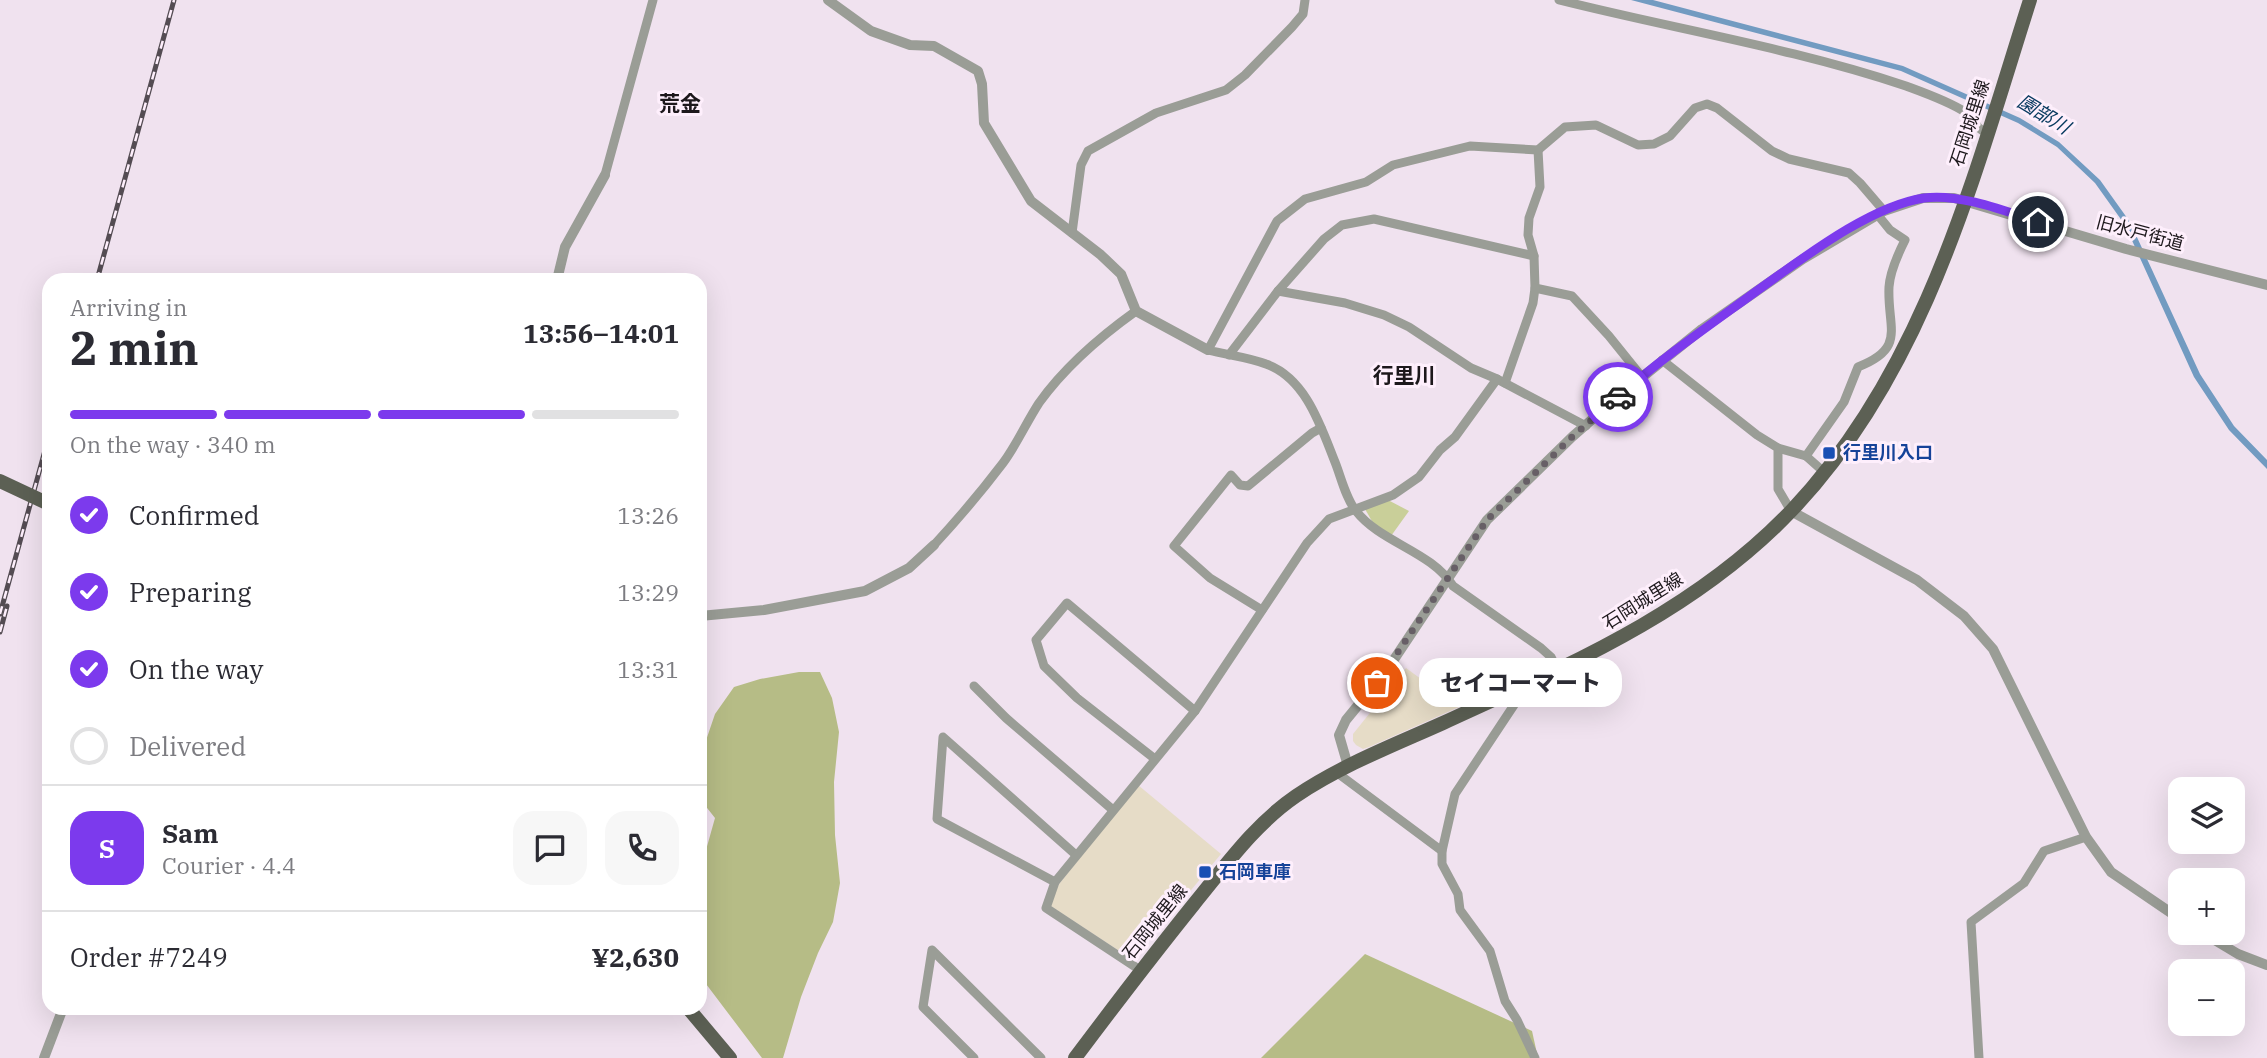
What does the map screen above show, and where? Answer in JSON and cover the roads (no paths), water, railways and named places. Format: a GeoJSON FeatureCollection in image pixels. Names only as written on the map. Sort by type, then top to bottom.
{"type":"FeatureCollection","features":[{"type":"Feature","properties":{"kind":"main road","name":"石岡城里線"},"geometry":{"type":"LineString","coordinates":[[1076,1058],[1140,970],[1250,836],[1292,799],[1342,769],[1558,671],[1623,638],[1673,608],[1738,559],[1791,512],[1874,403],[1900,357],[1938,277],[2030,0]]}},
{"type":"Feature","properties":{"kind":"main road"},"geometry":{"type":"LineString","coordinates":[[0,481],[42,501]]}},
{"type":"Feature","properties":{"kind":"main road"},"geometry":{"type":"LineString","coordinates":[[694,1015],[730,1058]]}},
{"type":"Feature","properties":{"kind":"street"},"geometry":{"type":"LineString","coordinates":[[559,273],[565,247],[605,175],[653,0]]}},
{"type":"Feature","properties":{"kind":"street"},"geometry":{"type":"LineString","coordinates":[[828,0],[871,32],[910,45],[934,46],[978,71],[982,84],[984,123],[1031,201],[1121,274],[1136,312],[1208,350],[1268,364],[1290,380],[1311,405],[1354,509],[1367,523],[1423,559],[1448,578],[1453,586],[1541,648],[1558,671]]}},
{"type":"Feature","properties":{"kind":"street"},"geometry":{"type":"LineString","coordinates":[[1072,233],[1081,165],[1088,151],[1156,113],[1226,90],[1245,75],[1292,27],[1303,14],[1305,0]]}},
{"type":"Feature","properties":{"kind":"street"},"geometry":{"type":"LineString","coordinates":[[1559,0],[1721,36],[1907,87],[1956,107],[1968,115],[1978,130],[1989,128]]}},
{"type":"Feature","properties":{"kind":"street"},"geometry":{"type":"LineString","coordinates":[[1208,350],[1277,221],[1305,199],[1366,182],[1393,165],[1470,146],[1538,150],[1565,127],[1596,125],[1638,145],[1654,144],[1670,136],[1695,108],[1707,104],[1717,108],[1772,151],[1789,159],[1849,173],[1881,212],[1890,230],[1905,240],[1889,286],[1892,336],[1890,344],[1872,361],[1857,367],[1844,402],[1806,456]]}},
{"type":"Feature","properties":{"kind":"street"},"geometry":{"type":"LineString","coordinates":[[1140,970],[1046,908],[1055,882],[1195,711],[1316,533],[1329,519],[1393,495],[1419,477],[1501,381],[1533,303],[1534,256],[1528,235],[1529,218],[1540,187],[1538,150]]}},
{"type":"Feature","properties":{"kind":"street","name":"旧水戸街道"},"geometry":{"type":"LineString","coordinates":[[1342,769],[1339,735],[1346,720],[1387,670],[1487,520],[1586,426],[1662,360],[1802,259],[1881,212],[1923,198],[1943,197],[1965,201],[2126,249],[2267,285]]}},
{"type":"Feature","properties":{"kind":"street"},"geometry":{"type":"LineString","coordinates":[[1229,355],[1278,291],[1324,239],[1342,225],[1351,222],[1374,219],[1534,256]]}},
{"type":"Feature","properties":{"kind":"street"},"geometry":{"type":"LineString","coordinates":[[1535,288],[1572,296],[1642,377]]}},
{"type":"Feature","properties":{"kind":"street"},"geometry":{"type":"LineString","coordinates":[[1278,291],[1345,303],[1384,315],[1409,327],[1471,368],[1586,426]]}},
{"type":"Feature","properties":{"kind":"street"},"geometry":{"type":"LineString","coordinates":[[707,615],[764,610],[865,591],[909,568],[960,517],[1005,461],[1040,402],[1068,370],[1116,325],[1136,312]]}},
{"type":"Feature","properties":{"kind":"street"},"geometry":{"type":"LineString","coordinates":[[1662,360],[1757,435],[1778,448],[1806,456],[1824,472]]}},
{"type":"Feature","properties":{"kind":"street"},"geometry":{"type":"LineString","coordinates":[[1262,610],[1210,578],[1174,546],[1231,475],[1240,485],[1248,486],[1311,433],[1321,428]]}},
{"type":"Feature","properties":{"kind":"street"},"geometry":{"type":"LineString","coordinates":[[1778,448],[1778,489],[1791,512],[1917,580],[1964,616],[1993,649],[2086,837],[2111,872],[2168,911]]}},
{"type":"Feature","properties":{"kind":"street"},"geometry":{"type":"LineString","coordinates":[[1155,759],[1077,698],[1044,666],[1036,640],[1067,603],[1195,711]]}},
{"type":"Feature","properties":{"kind":"street"},"geometry":{"type":"LineString","coordinates":[[974,686],[1006,718],[1113,810]]}},
{"type":"Feature","properties":{"kind":"street"},"geometry":{"type":"LineString","coordinates":[[1514,691],[1516,702],[1455,794],[1442,851],[1442,864],[1458,894],[1460,910],[1490,951],[1505,1001],[1535,1058]]}},
{"type":"Feature","properties":{"kind":"street"},"geometry":{"type":"LineString","coordinates":[[1055,882],[937,819],[943,737],[1076,855]]}},
{"type":"Feature","properties":{"kind":"street"},"geometry":{"type":"LineString","coordinates":[[1342,769],[1442,851]]}},
{"type":"Feature","properties":{"kind":"street"},"geometry":{"type":"LineString","coordinates":[[1979,1058],[1972,922],[2024,883],[2044,851],[2086,837]]}},
{"type":"Feature","properties":{"kind":"street"},"geometry":{"type":"LineString","coordinates":[[2223,945],[2267,965]]}},
{"type":"Feature","properties":{"kind":"street"},"geometry":{"type":"LineString","coordinates":[[974,1058],[922,1007],[932,950],[1041,1058]]}},
{"type":"Feature","properties":{"kind":"street"},"geometry":{"type":"LineString","coordinates":[[44,1058],[60,1015]]}},
{"type":"Feature","properties":{"kind":"water"},"geometry":{"type":"Polygon","coordinates":[[[1631,0],[1653,0],[1903,66],[2020,118],[2059,142],[2100,180],[2130,222],[2200,374],[2234,426],[2267,460],[2267,469],[2229,430],[2194,377],[2125,225],[2095,183],[2057,147],[2018,123],[1901,71],[1631,0]]]}},
{"type":"Feature","properties":{"kind":"railway"},"geometry":{"type":"LineString","coordinates":[[99,273],[174,0]]}},
{"type":"Feature","properties":{"kind":"railway"},"geometry":{"type":"LineString","coordinates":[[0,614],[42,461]]}},
{"type":"Feature","properties":{"kind":"railway"},"geometry":{"type":"LineString","coordinates":[[0,632],[7,606]]}},
{"type":"Feature","properties":{"kind":"place","name":"行里川入口"},"geometry":{"type":"Point","coordinates":[1829,453]}},
{"type":"Feature","properties":{"kind":"place","name":"セイコーマート"},"geometry":{"type":"Point","coordinates":[1377,683]}},
{"type":"Feature","properties":{"kind":"place","name":"石岡車庫"},"geometry":{"type":"Point","coordinates":[1205,872]}},
{"type":"Feature","properties":{"kind":"district","name":"荒金"},"geometry":{"type":"Point","coordinates":[680,104]}},
{"type":"Feature","properties":{"kind":"district","name":"行里川"},"geometry":{"type":"Point","coordinates":[1404,376]}},
{"type":"Feature","properties":{"kind":"water label","name":"園部川"},"geometry":{"type":"Point","coordinates":[2044,114]}}]}
